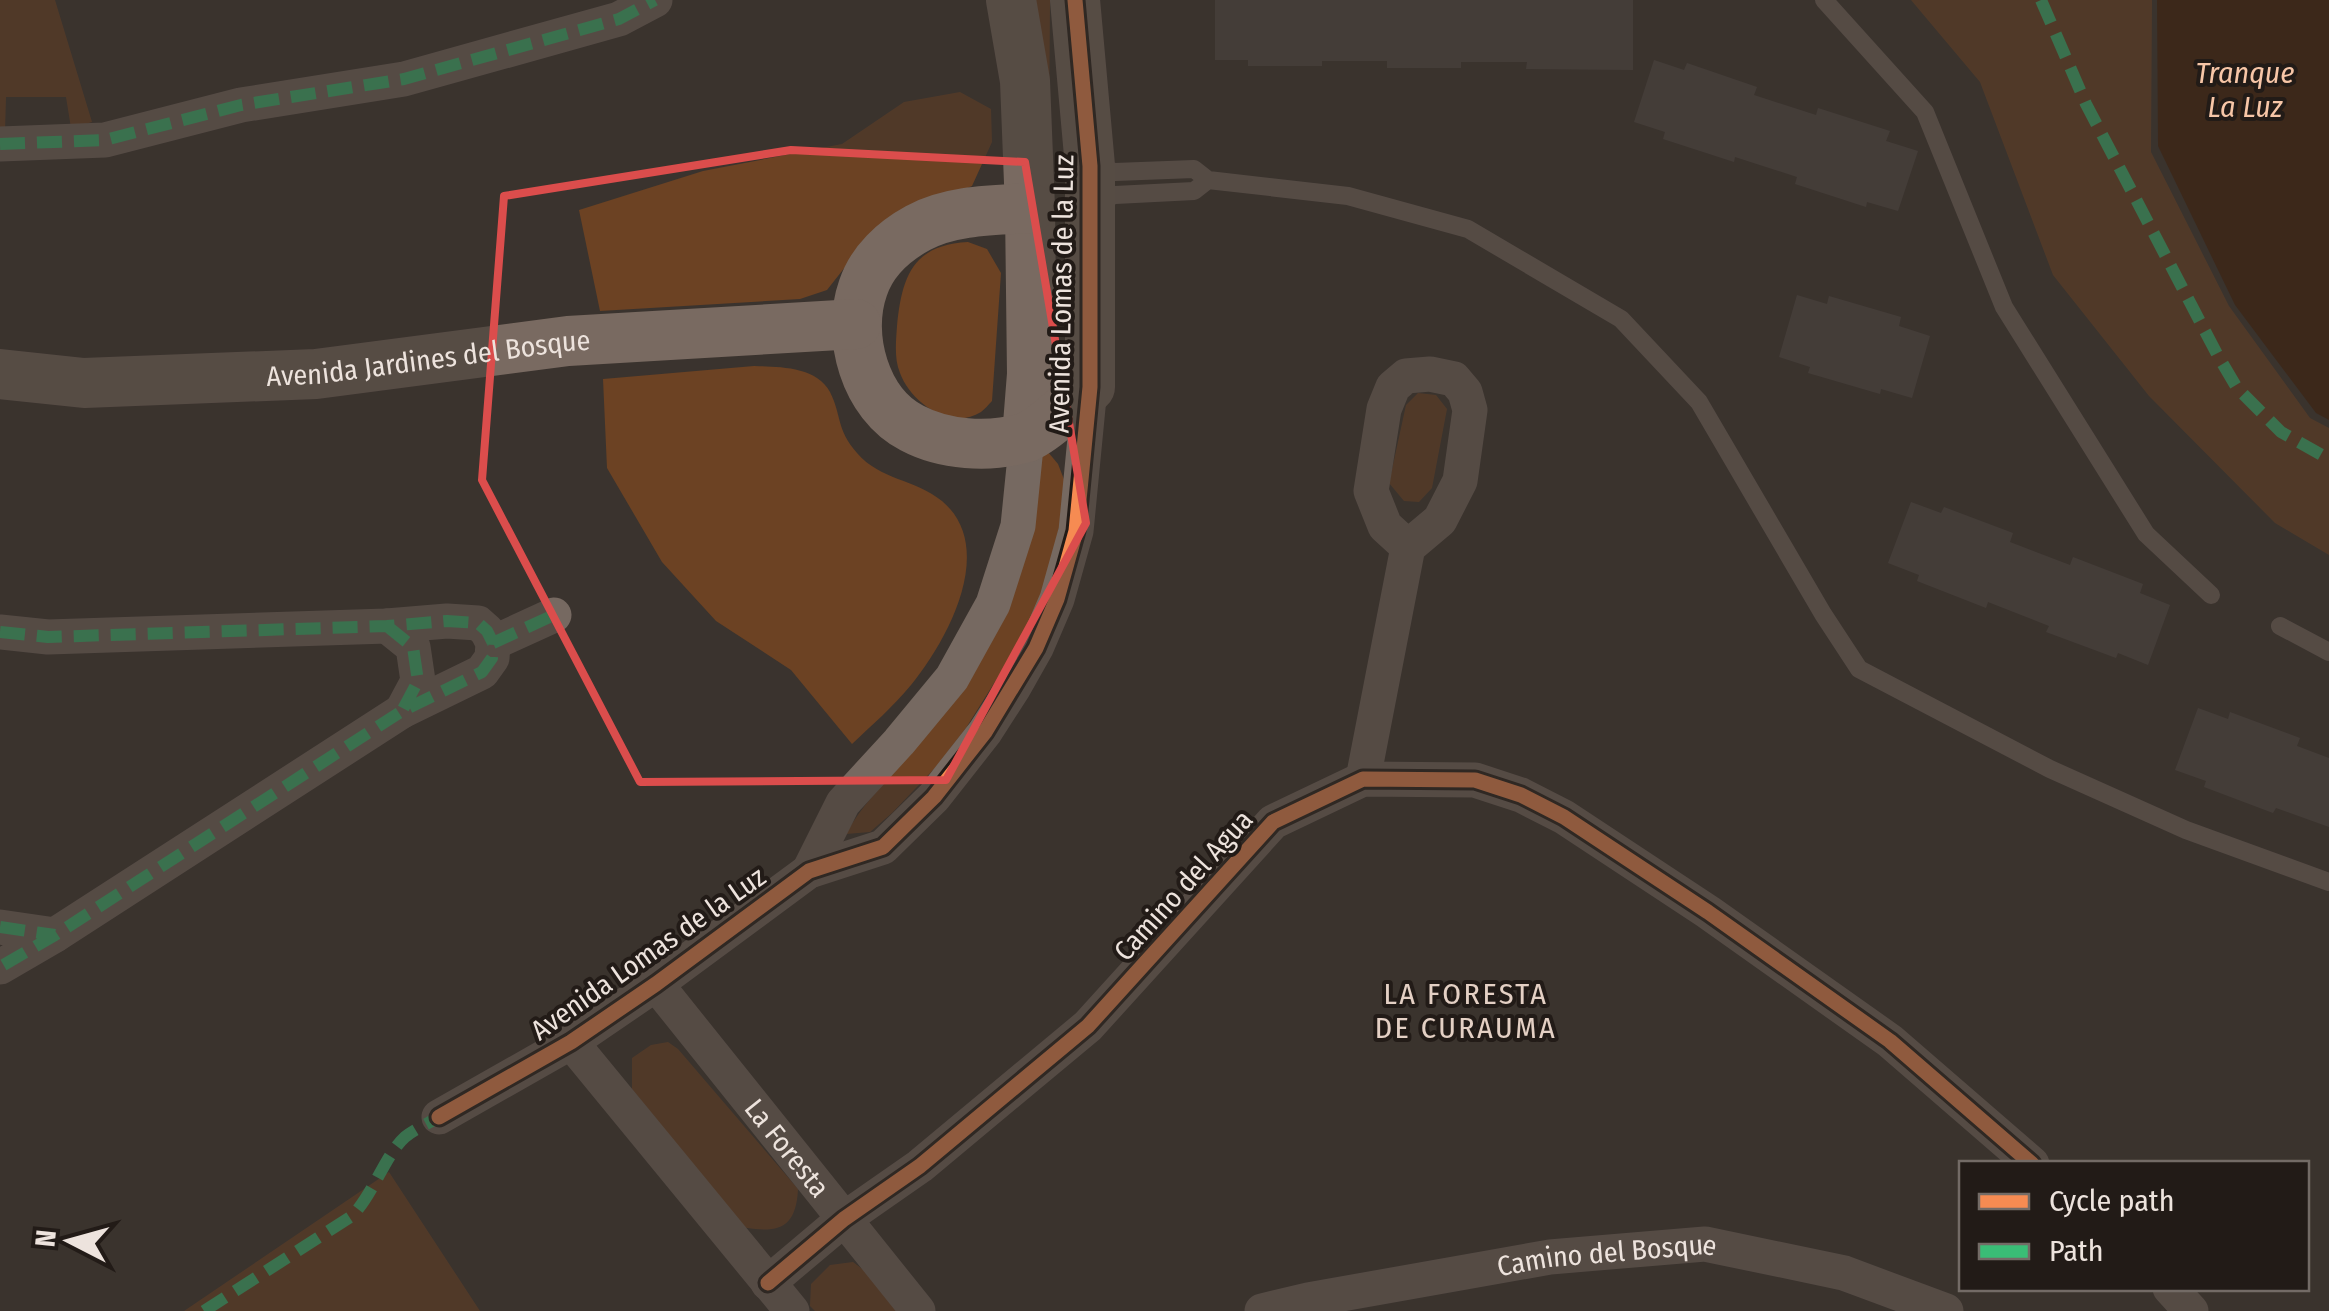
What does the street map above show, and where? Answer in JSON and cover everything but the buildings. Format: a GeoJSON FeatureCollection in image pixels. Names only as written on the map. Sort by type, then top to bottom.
{"type":"FeatureCollection","features":[{"type":"Feature","properties":{"kind":"street"},"geometry":{"type":"LineString","coordinates":[[0,144],[105,140],[241,104],[404,78],[620,19],[656,0]]}},
{"type":"Feature","properties":{"kind":"street","name":"Avenida Lomas de la Luz"},"geometry":{"type":"LineString","coordinates":[[808,871],[843,803],[952,678],[993,604],[1018,526],[1032,374],[1030,208],[1025,81],[1011,0]]}},
{"type":"Feature","properties":{"kind":"street","name":"Avenida Lomas de la Luz"},"geometry":{"type":"LineString","coordinates":[[439,1117],[571,1042],[808,871],[883,848],[934,797],[985,732],[1014,687],[1057,599],[1076,531],[1090,387],[1090,184],[1074,0]]}},
{"type":"Feature","properties":{"kind":"street"},"geometry":{"type":"LineString","coordinates":[[1027,437],[986,444],[944,440],[909,427],[881,402],[862,369],[856,324],[863,286],[885,250],[920,226],[970,212],[1030,208]]}},
{"type":"Feature","properties":{"kind":"street","name":"Avenida Jardines del Bosque"},"geometry":{"type":"LineString","coordinates":[[0,374],[84,384],[316,374],[568,340],[856,324]]}},
{"type":"Feature","properties":{"kind":"street","name":"Avenida Lomas de la Luz"},"geometry":{"type":"LineString","coordinates":[[1027,437],[1090,387]]}},
{"type":"Feature","properties":{"kind":"street"},"geometry":{"type":"LineString","coordinates":[[1364,779],[1408,548]]}},
{"type":"Feature","properties":{"kind":"street"},"geometry":{"type":"LineString","coordinates":[[493,643],[554,615]]}},
{"type":"Feature","properties":{"kind":"street"},"geometry":{"type":"LineString","coordinates":[[0,632],[48,637],[387,626],[447,620],[478,623],[493,643],[492,658],[482,672],[402,711],[0,967]]}},
{"type":"Feature","properties":{"kind":"street"},"geometry":{"type":"LineString","coordinates":[[387,626],[413,647],[418,681],[402,711]]}},
{"type":"Feature","properties":{"kind":"street","name":"Camino del Agua"},"geometry":{"type":"LineString","coordinates":[[768,1283],[844,1219],[920,1166],[1088,1026],[1273,822],[1364,779],[1475,780],[1521,795],[1564,817],[1708,912],[1890,1041],[2029,1161]]}},
{"type":"Feature","properties":{"kind":"street"},"geometry":{"type":"LineString","coordinates":[[0,927],[55,934]]}},
{"type":"Feature","properties":{"kind":"street","name":"La Foresta"},"geometry":{"type":"LineString","coordinates":[[656,984],[918,1311]]}},
{"type":"Feature","properties":{"kind":"street"},"geometry":{"type":"LineString","coordinates":[[571,1042],[792,1311]]}},
{"type":"Feature","properties":{"kind":"street","name":"Camino del Bosque"},"geometry":{"type":"LineString","coordinates":[[1262,1311],[1550,1257],[1705,1244],[1844,1273],[1946,1311]]}},
{"type":"Feature","properties":{"kind":"street"},"geometry":{"type":"LineString","coordinates":[[2173,1291],[2191,1311]]}},
{"type":"Feature","properties":{"kind":"lane"},"geometry":{"type":"LineString","coordinates":[[1824,0],[1925,112],[2004,307],[2146,534],[2210,595]]}},
{"type":"Feature","properties":{"kind":"lane"},"geometry":{"type":"LineString","coordinates":[[1090,184],[1115,172],[1194,168],[1208,180],[1348,196],[1468,229],[1621,319],[1699,402],[1859,669],[2067,777],[2186,830],[2329,882]]}},
{"type":"Feature","properties":{"kind":"lane"},"geometry":{"type":"LineString","coordinates":[[1090,184],[1115,195],[1194,191],[1208,180]]}},
{"type":"Feature","properties":{"kind":"lane"},"geometry":{"type":"LineString","coordinates":[[2280,626],[2329,652]]}},
{"type":"Feature","properties":{"kind":"highlighted area"},"geometry":{"type":"Polygon","coordinates":[[[791,150],[1025,162],[1086,523],[946,780],[640,782],[482,480],[504,196],[791,150]]]}},
{"type":"Feature","properties":{"kind":"shaded area"},"geometry":{"type":"Polygon","coordinates":[[[0,0],[55,0],[92,122],[71,128],[66,97],[6,97],[5,132],[0,132],[0,0]]]}},
{"type":"Feature","properties":{"kind":"shaded area"},"geometry":{"type":"Polygon","coordinates":[[[1026,0],[1050,0],[1049,135],[1026,0]]]}},
{"type":"Feature","properties":{"kind":"shaded area"},"geometry":{"type":"Polygon","coordinates":[[[1911,0],[2152,0],[2151,152],[2229,306],[2310,418],[2329,428],[2329,555],[2275,523],[2149,396],[2053,275],[1980,82],[1911,0]]]}},
{"type":"Feature","properties":{"kind":"shaded area"},"geometry":{"type":"Polygon","coordinates":[[[960,92],[991,109],[992,142],[972,186],[875,229],[827,290],[800,299],[600,311],[579,210],[703,171],[842,144],[904,102],[960,92]]]}},
{"type":"Feature","properties":{"kind":"shaded area"},"geometry":{"type":"Polygon","coordinates":[[[968,242],[987,249],[1001,273],[992,401],[981,412],[957,418],[933,411],[905,384],[898,368],[896,338],[902,293],[913,267],[934,250],[968,242]]]}},
{"type":"Feature","properties":{"kind":"shaded area"},"geometry":{"type":"Polygon","coordinates":[[[754,366],[796,370],[824,383],[842,429],[857,453],[876,469],[942,501],[958,521],[966,543],[961,594],[939,644],[904,693],[852,744],[791,670],[716,621],[662,562],[607,468],[603,379],[754,366]]]}},
{"type":"Feature","properties":{"kind":"shaded area"},"geometry":{"type":"Polygon","coordinates":[[[1418,393],[1436,395],[1447,409],[1432,488],[1419,502],[1404,501],[1389,483],[1406,405],[1418,393]]]}},
{"type":"Feature","properties":{"kind":"shaded area"},"geometry":{"type":"Polygon","coordinates":[[[1043,446],[1058,464],[1065,482],[1062,515],[1044,591],[1021,640],[966,728],[935,768],[870,832],[846,834],[864,806],[930,729],[1043,446]]]}},
{"type":"Feature","properties":{"kind":"shaded area"},"geometry":{"type":"Polygon","coordinates":[[[668,1042],[798,1189],[793,1214],[782,1226],[764,1230],[741,1227],[632,1089],[632,1058],[651,1045],[668,1042]]]}},
{"type":"Feature","properties":{"kind":"shaded area"},"geometry":{"type":"Polygon","coordinates":[[[389,1172],[480,1311],[184,1311],[389,1172]]]}},
{"type":"Feature","properties":{"kind":"shaded area"},"geometry":{"type":"Polygon","coordinates":[[[853,1262],[898,1311],[815,1311],[810,1306],[811,1284],[830,1265],[853,1262]]]}},
{"type":"Feature","properties":{"kind":"water","name":"Tranque La Luz"},"geometry":{"type":"Polygon","coordinates":[[[2157,0],[2329,0],[2329,420],[2316,413],[2235,305],[2158,146],[2157,0]]]}},
{"type":"Feature","properties":{"kind":"marked path"},"geometry":{"type":"LineString","coordinates":[[0,144],[105,140],[241,105],[404,79],[619,19],[655,0]]}},
{"type":"Feature","properties":{"kind":"marked path"},"geometry":{"type":"LineString","coordinates":[[2041,0],[2086,104],[2237,388],[2281,432],[2329,459]]}},
{"type":"Feature","properties":{"kind":"marked path"},"geometry":{"type":"LineString","coordinates":[[493,643],[554,615]]}},
{"type":"Feature","properties":{"kind":"marked path"},"geometry":{"type":"LineString","coordinates":[[0,632],[48,637],[447,621],[478,623],[493,643],[492,658],[482,672],[402,711],[0,967]]}},
{"type":"Feature","properties":{"kind":"marked path"},"geometry":{"type":"LineString","coordinates":[[387,626],[413,647],[418,681],[402,711]]}},
{"type":"Feature","properties":{"kind":"marked path"},"geometry":{"type":"LineString","coordinates":[[0,927],[55,935]]}},
{"type":"Feature","properties":{"kind":"marked path"},"geometry":{"type":"LineString","coordinates":[[204,1311],[352,1216],[398,1145],[439,1117]]}},
{"type":"Feature","properties":{"kind":"cycle path"},"geometry":{"type":"LineString","coordinates":[[439,1117],[571,1042],[809,871],[883,847],[934,797],[985,732],[1036,648],[1057,599],[1076,531],[1090,387],[1090,166],[1075,0]]}},
{"type":"Feature","properties":{"kind":"cycle path"},"geometry":{"type":"LineString","coordinates":[[768,1283],[844,1219],[920,1166],[1088,1026],[1273,822],[1363,779],[1475,780],[1521,795],[1564,817],[1708,912],[1890,1041],[2029,1161]]}},
{"type":"Feature","properties":{"kind":"district","name":"LA FORESTA DE CURAUMA"},"geometry":{"type":"Point","coordinates":[1466,1011]}}]}
